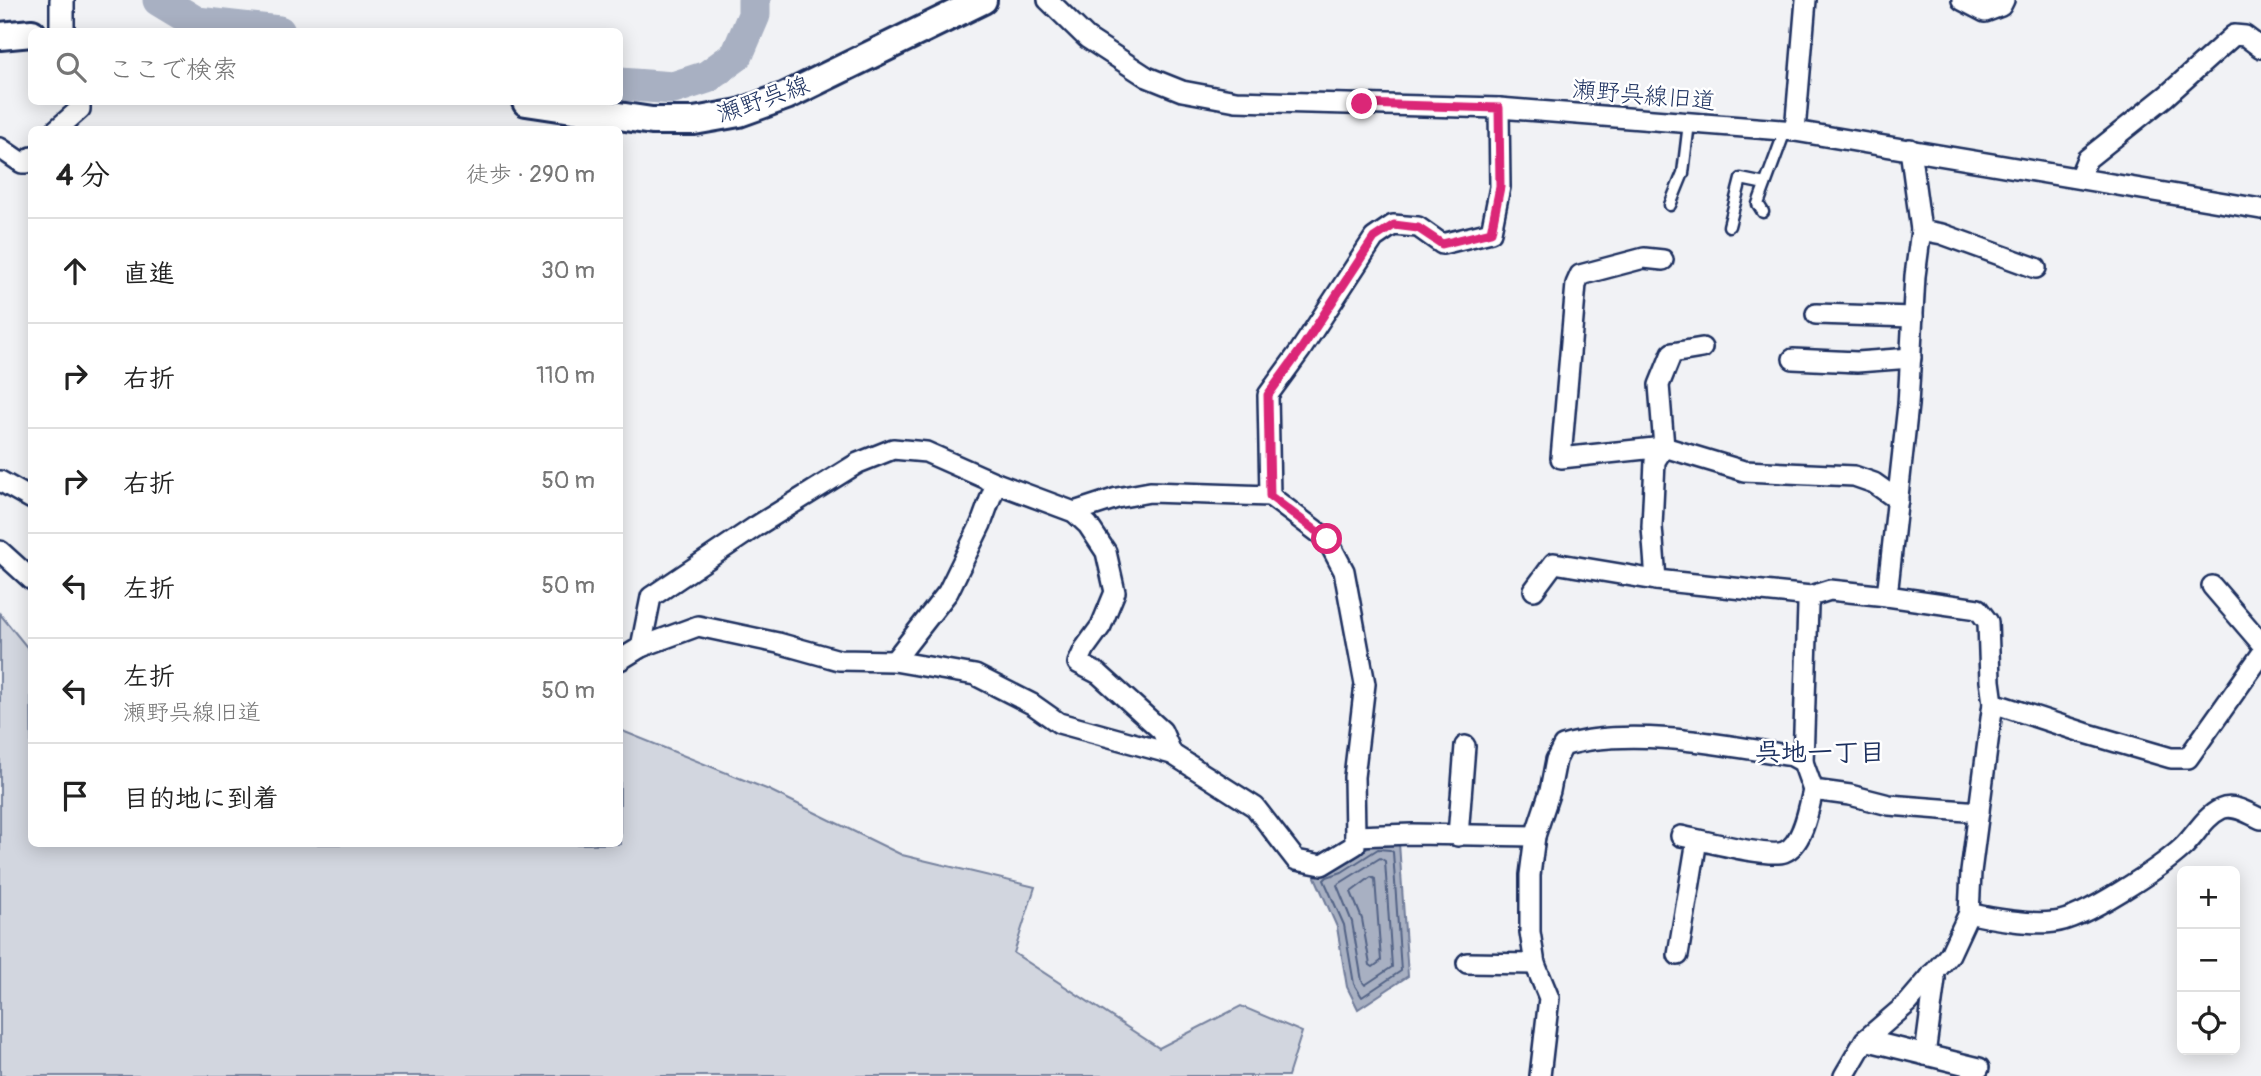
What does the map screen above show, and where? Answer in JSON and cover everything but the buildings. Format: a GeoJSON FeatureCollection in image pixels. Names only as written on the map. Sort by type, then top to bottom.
{"type":"FeatureCollection","features":[{"type":"Feature","properties":{"kind":"main road","name":"瀬野呉線"},"geometry":{"type":"LineString","coordinates":[[546,105],[652,121],[694,121],[739,113],[786,96],[983,0]]}},
{"type":"Feature","properties":{"kind":"main road"},"geometry":{"type":"LineString","coordinates":[[0,36],[28,33]]}},
{"type":"Feature","properties":{"kind":"street"},"geometry":{"type":"LineString","coordinates":[[62,0],[62,28]]}},
{"type":"Feature","properties":{"kind":"street","name":"瀬野呉線旧道"},"geometry":{"type":"LineString","coordinates":[[1048,0],[1087,38],[1147,77],[1182,91],[1236,101],[1499,108],[1790,131],[2261,209]]}},
{"type":"Feature","properties":{"kind":"street"},"geometry":{"type":"LineString","coordinates":[[1790,131],[1806,0]]}},
{"type":"Feature","properties":{"kind":"street"},"geometry":{"type":"LineString","coordinates":[[1962,0],[1985,12],[2001,6],[2004,0]]}},
{"type":"Feature","properties":{"kind":"street"},"geometry":{"type":"LineString","coordinates":[[2079,178],[2087,159],[2166,96],[2234,35],[2245,36],[2261,48]]}},
{"type":"Feature","properties":{"kind":"street"},"geometry":{"type":"LineString","coordinates":[[61,126],[80,109],[80,105]]}},
{"type":"Feature","properties":{"kind":"street"},"geometry":{"type":"LineString","coordinates":[[1270,496],[1268,395],[1374,238],[1394,225],[1418,228],[1442,244],[1491,232],[1500,187],[1499,108]]}},
{"type":"Feature","properties":{"kind":"street"},"geometry":{"type":"LineString","coordinates":[[0,148],[22,163],[28,162]]}},
{"type":"Feature","properties":{"kind":"street"},"geometry":{"type":"LineString","coordinates":[[1886,596],[1898,499],[1921,230],[1910,149]]}},
{"type":"Feature","properties":{"kind":"street"},"geometry":{"type":"LineString","coordinates":[[1921,230],[1942,234],[2036,268]]}},
{"type":"Feature","properties":{"kind":"street"},"geometry":{"type":"LineString","coordinates":[[1664,260],[1644,257],[1580,275],[1576,284],[1561,458],[1664,447],[1744,471],[1854,476],[1874,483],[1898,499]]}},
{"type":"Feature","properties":{"kind":"street"},"geometry":{"type":"LineString","coordinates":[[1816,314],[1913,317]]}},
{"type":"Feature","properties":{"kind":"street"},"geometry":{"type":"LineString","coordinates":[[1656,580],[1651,527],[1655,461],[1664,447],[1659,385],[1672,354],[1702,348]]}},
{"type":"Feature","properties":{"kind":"street"},"geometry":{"type":"LineString","coordinates":[[1793,359],[1857,362],[1911,358]]}},
{"type":"Feature","properties":{"kind":"street"},"geometry":{"type":"LineString","coordinates":[[641,646],[651,597],[755,527],[858,463],[893,449],[926,452],[996,483],[1074,512],[1088,525],[1106,552],[1115,592],[1101,626],[1078,663],[1099,674],[1136,705],[1162,731],[1172,754]]}},
{"type":"Feature","properties":{"kind":"street"},"geometry":{"type":"LineString","coordinates":[[0,481],[28,497]]}},
{"type":"Feature","properties":{"kind":"street"},"geometry":{"type":"LineString","coordinates":[[894,661],[948,592],[981,524],[996,483]]}},
{"type":"Feature","properties":{"kind":"street"},"geometry":{"type":"LineString","coordinates":[[623,658],[641,646],[698,626],[778,642],[839,660],[894,661],[975,675],[1032,704],[1059,723],[1172,754],[1255,807],[1296,860],[1322,865],[1355,845],[1354,777],[1365,684],[1344,570],[1327,539],[1270,496],[1150,492],[1117,498],[1074,512]]}},
{"type":"Feature","properties":{"kind":"street"},"geometry":{"type":"LineString","coordinates":[[0,551],[28,576]]}},
{"type":"Feature","properties":{"kind":"street"},"geometry":{"type":"LineString","coordinates":[[1534,590],[1554,563],[1656,580],[1811,596],[1830,590],[1886,596],[1978,609],[1988,622],[1993,703],[1971,872],[1969,913],[1950,954],[1908,1003],[1865,1040],[1844,1076]]}},
{"type":"Feature","properties":{"kind":"street"},"geometry":{"type":"LineString","coordinates":[[2212,586],[2261,643]]}},
{"type":"Feature","properties":{"kind":"street"},"geometry":{"type":"LineString","coordinates":[[1678,955],[1689,838],[1767,853],[1784,852],[1795,843],[1806,821],[1813,790],[1803,762],[1808,605],[1811,596]]}},
{"type":"Feature","properties":{"kind":"street"},"geometry":{"type":"LineString","coordinates":[[1993,703],[2171,758],[2188,758],[2261,655]]}},
{"type":"Feature","properties":{"kind":"street"},"geometry":{"type":"LineString","coordinates":[[1540,1076],[1549,998],[1535,964],[1530,932],[1530,875],[1535,836],[1550,791],[1556,760],[1563,746],[1582,740],[1631,738],[1704,742],[1792,755],[1803,762]]}},
{"type":"Feature","properties":{"kind":"street"},"geometry":{"type":"LineString","coordinates":[[1458,836],[1465,746]]}},
{"type":"Feature","properties":{"kind":"street"},"geometry":{"type":"LineString","coordinates":[[1813,790],[1850,795],[1889,805],[1979,811]]}},
{"type":"Feature","properties":{"kind":"street"},"geometry":{"type":"LineString","coordinates":[[1969,913],[1993,919],[2055,922],[2082,912],[2141,878],[2184,846],[2201,824],[2222,808],[2236,808],[2261,819]]}},
{"type":"Feature","properties":{"kind":"street"},"geometry":{"type":"LineString","coordinates":[[1355,836],[1535,836]]}},
{"type":"Feature","properties":{"kind":"street"},"geometry":{"type":"LineString","coordinates":[[1467,963],[1535,964]]}},
{"type":"Feature","properties":{"kind":"street"},"geometry":{"type":"LineString","coordinates":[[1925,1055],[1936,979],[1932,974]]}},
{"type":"Feature","properties":{"kind":"street"},"geometry":{"type":"LineString","coordinates":[[1865,1040],[1979,1068]]}},
{"type":"Feature","properties":{"kind":"lane"},"geometry":{"type":"LineString","coordinates":[[1670,205],[1683,173],[1689,123]]}},
{"type":"Feature","properties":{"kind":"lane"},"geometry":{"type":"LineString","coordinates":[[1763,212],[1758,204],[1790,131]]}},
{"type":"Feature","properties":{"kind":"lane"},"geometry":{"type":"LineString","coordinates":[[1729,226],[1741,179],[1765,184]]}},
{"type":"Feature","properties":{"kind":"shaded area"},"geometry":{"type":"Polygon","coordinates":[[[0,614],[28,648],[28,847],[623,847],[623,731],[769,790],[902,855],[1035,887],[1014,953],[1159,1048],[1241,1006],[1302,1032],[1288,1076],[0,1076],[0,614]]]}},
{"type":"Feature","properties":{"kind":"water"},"geometry":{"type":"Polygon","coordinates":[[[1376,842],[1399,843],[1408,976],[1358,1009],[1347,987],[1337,927],[1315,877],[1319,871],[1338,866],[1376,842]]]}},
{"type":"Feature","properties":{"kind":"waterway"},"geometry":{"type":"LineString","coordinates":[[159,0],[197,23],[243,28]]}},
{"type":"Feature","properties":{"kind":"waterway"},"geometry":{"type":"LineString","coordinates":[[623,84],[673,88],[707,77],[737,55],[754,15],[754,0]]}},
{"type":"Feature","properties":{"kind":"district","name":"呉地一丁目"},"geometry":{"type":"Point","coordinates":[1820,752]}},
{"type":"Feature","properties":{"kind":"route"},"geometry":{"type":"LineString","coordinates":[[1327,539],[1270,496],[1268,395],[1374,238],[1394,225],[1418,228],[1442,244],[1491,232],[1500,187],[1499,108],[1362,104]]}}]}
